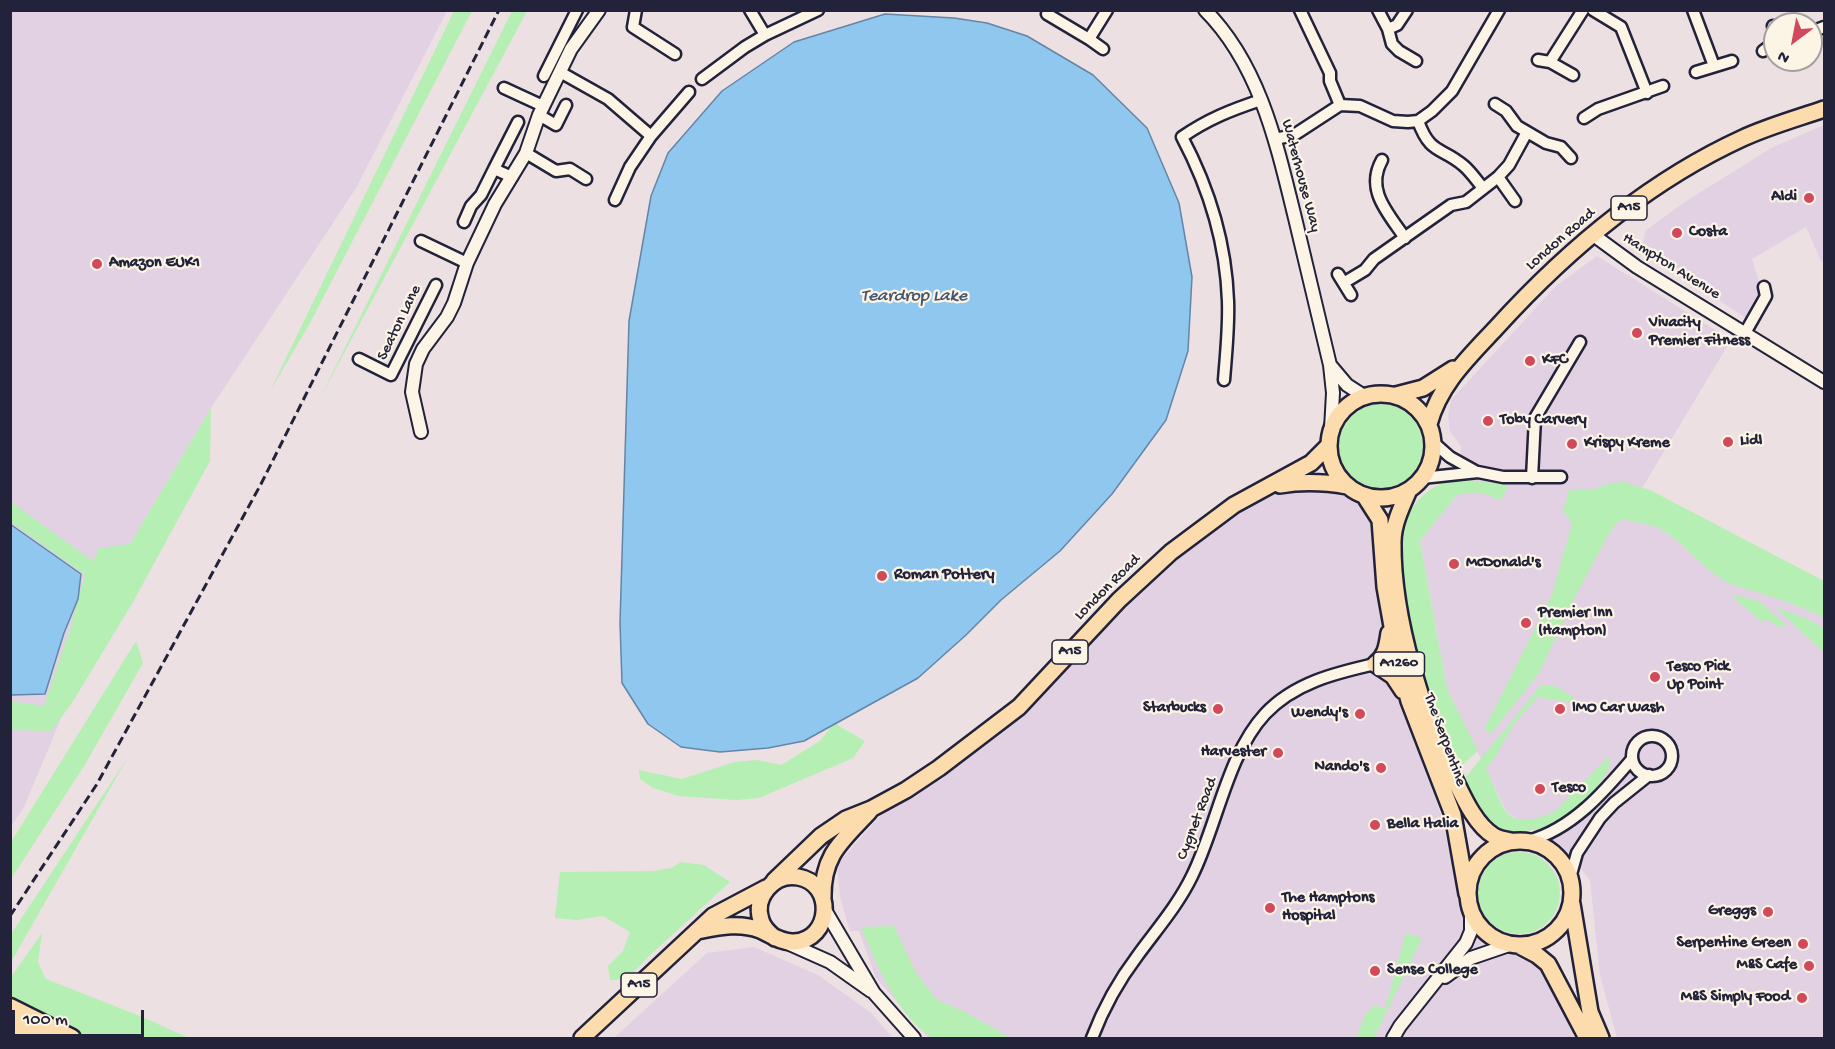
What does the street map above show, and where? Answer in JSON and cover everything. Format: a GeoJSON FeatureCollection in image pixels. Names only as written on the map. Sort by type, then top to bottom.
{"type":"FeatureCollection","features":[{"type":"Feature","properties":{"kind":"highway"},"geometry":{"type":"LineString","coordinates":[[11,1013],[41,1038]]}},
{"type":"Feature","properties":{"kind":"highway"},"geometry":{"type":"LineString","coordinates":[[11,1013],[72,1038]]}},
{"type":"Feature","properties":{"kind":"main road","name":"London Road"},"geometry":{"type":"LineString","coordinates":[[1429,424],[1442,391],[1468,358],[1527,294],[1592,234],[1693,164],[1744,137],[1824,109]]}},
{"type":"Feature","properties":{"kind":"main road","name":"London Road"},"geometry":{"type":"LineString","coordinates":[[1396,396],[1423,388],[1468,358]]}},
{"type":"Feature","properties":{"kind":"main road"},"geometry":{"type":"LineString","coordinates":[[1380,393],[1396,396],[1415,406],[1429,424],[1433,442],[1433,454],[1429,467],[1422,478],[1409,490],[1395,496],[1379,498],[1364,495],[1347,486],[1337,475],[1330,461],[1328,446],[1331,429],[1338,415],[1349,404],[1364,396],[1380,393]]}},
{"type":"Feature","properties":{"kind":"main road","name":"London Road"},"geometry":{"type":"LineString","coordinates":[[585,1037],[713,916],[770,885],[821,836],[846,819],[871,809],[939,768],[1018,707],[1119,600],[1171,552],[1234,505],[1311,463],[1328,446]]}},
{"type":"Feature","properties":{"kind":"main road","name":"London Road"},"geometry":{"type":"LineString","coordinates":[[1266,488],[1316,481],[1347,486]]}},
{"type":"Feature","properties":{"kind":"main road","name":"The Serpentine"},"geometry":{"type":"LineString","coordinates":[[1409,490],[1395,525],[1393,541],[1398,604],[1420,696],[1448,766],[1475,817],[1494,836],[1511,841]]}},
{"type":"Feature","properties":{"kind":"main road","name":"The Serpentine"},"geometry":{"type":"LineString","coordinates":[[1364,495],[1380,520],[1390,625],[1409,701],[1453,815],[1467,894]]}},
{"type":"Feature","properties":{"kind":"main road"},"geometry":{"type":"LineString","coordinates":[[1390,625],[1386,651],[1375,664],[1393,676],[1409,701]]}},
{"type":"Feature","properties":{"kind":"main road","name":"London Road"},"geometry":{"type":"LineString","coordinates":[[824,904],[824,875],[832,854],[871,809]]}},
{"type":"Feature","properties":{"kind":"main road"},"geometry":{"type":"LineString","coordinates":[[1587,1038],[1548,964],[1537,955],[1490,937],[1482,930],[1471,913],[1467,894],[1469,879],[1475,866],[1485,854],[1497,846],[1511,841],[1528,841],[1554,854],[1564,865],[1570,878],[1590,1012],[1600,1038]]}},
{"type":"Feature","properties":{"kind":"main road","name":"A15"},"geometry":{"type":"LineString","coordinates":[[770,885],[783,877],[803,878],[812,883],[824,904],[824,920],[812,936],[794,942],[779,939]]}},
{"type":"Feature","properties":{"kind":"main road"},"geometry":{"type":"LineString","coordinates":[[770,885],[761,898],[759,909],[766,930],[779,939]]}},
{"type":"Feature","properties":{"kind":"main road"},"geometry":{"type":"LineString","coordinates":[[1514,945],[1535,944],[1554,933],[1568,915],[1572,901]]}},
{"type":"Feature","properties":{"kind":"main road"},"geometry":{"type":"LineString","coordinates":[[697,931],[723,926],[742,926],[760,930],[779,939]]}},
{"type":"Feature","properties":{"kind":"street"},"geometry":{"type":"LineString","coordinates":[[421,432],[412,392],[416,364],[423,349],[450,310],[467,263],[495,204],[526,153],[541,110],[571,49],[599,10]]}},
{"type":"Feature","properties":{"kind":"street"},"geometry":{"type":"LineString","coordinates":[[636,10],[633,27],[675,54]]}},
{"type":"Feature","properties":{"kind":"street"},"geometry":{"type":"LineString","coordinates":[[750,10],[765,35]]}},
{"type":"Feature","properties":{"kind":"street"},"geometry":{"type":"LineString","coordinates":[[702,79],[765,35],[818,10]]}},
{"type":"Feature","properties":{"kind":"street"},"geometry":{"type":"LineString","coordinates":[[1089,39],[1107,10]]}},
{"type":"Feature","properties":{"kind":"street","name":"Waterhouse Way"},"geometry":{"type":"LineString","coordinates":[[1204,10],[1239,55],[1261,100],[1275,139],[1330,365],[1333,393],[1331,429]]}},
{"type":"Feature","properties":{"kind":"street"},"geometry":{"type":"LineString","coordinates":[[1300,10],[1321,47],[1330,73],[1330,81],[1340,105]]}},
{"type":"Feature","properties":{"kind":"street"},"geometry":{"type":"LineString","coordinates":[[1378,10],[1388,29],[1392,44],[1416,61]]}},
{"type":"Feature","properties":{"kind":"street"},"geometry":{"type":"LineString","coordinates":[[1388,29],[1397,25],[1407,10]]}},
{"type":"Feature","properties":{"kind":"street"},"geometry":{"type":"LineString","coordinates":[[1275,139],[1294,135],[1340,105],[1360,106],[1394,121],[1418,121],[1452,91],[1499,10]]}},
{"type":"Feature","properties":{"kind":"street"},"geometry":{"type":"LineString","coordinates":[[1550,62],[1583,10]]}},
{"type":"Feature","properties":{"kind":"street"},"geometry":{"type":"LineString","coordinates":[[1593,10],[1621,27],[1647,93]]}},
{"type":"Feature","properties":{"kind":"street"},"geometry":{"type":"LineString","coordinates":[[1693,10],[1714,66]]}},
{"type":"Feature","properties":{"kind":"street"},"geometry":{"type":"LineString","coordinates":[[1047,14],[1103,49]]}},
{"type":"Feature","properties":{"kind":"street"},"geometry":{"type":"LineString","coordinates":[[544,76],[574,16],[586,30]]}},
{"type":"Feature","properties":{"kind":"street"},"geometry":{"type":"LineString","coordinates":[[1538,60],[1550,62],[1573,75]]}},
{"type":"Feature","properties":{"kind":"street"},"geometry":{"type":"LineString","coordinates":[[1696,72],[1732,62]]}},
{"type":"Feature","properties":{"kind":"street"},"geometry":{"type":"LineString","coordinates":[[560,72],[608,99],[651,135]]}},
{"type":"Feature","properties":{"kind":"street"},"geometry":{"type":"LineString","coordinates":[[1584,118],[1598,110],[1663,86]]}},
{"type":"Feature","properties":{"kind":"street"},"geometry":{"type":"LineString","coordinates":[[504,88],[541,110],[556,125],[566,105]]}},
{"type":"Feature","properties":{"kind":"street"},"geometry":{"type":"LineString","coordinates":[[615,200],[630,166],[651,135],[689,92]]}},
{"type":"Feature","properties":{"kind":"street"},"geometry":{"type":"LineString","coordinates":[[1227,375],[1228,301],[1223,251],[1206,188],[1182,137],[1214,117],[1261,100]]}},
{"type":"Feature","properties":{"kind":"street"},"geometry":{"type":"LineString","coordinates":[[1495,104],[1506,111],[1517,126],[1546,143],[1561,147],[1571,158]]}},
{"type":"Feature","properties":{"kind":"street"},"geometry":{"type":"LineString","coordinates":[[1418,121],[1423,136],[1433,148],[1464,165],[1483,188]]}},
{"type":"Feature","properties":{"kind":"street"},"geometry":{"type":"LineString","coordinates":[[464,222],[471,206],[481,195],[518,122]]}},
{"type":"Feature","properties":{"kind":"street"},"geometry":{"type":"LineString","coordinates":[[1352,295],[1342,278],[1365,270],[1374,260],[1451,205],[1466,202],[1498,177],[1509,165],[1527,132]]}},
{"type":"Feature","properties":{"kind":"street"},"geometry":{"type":"LineString","coordinates":[[526,153],[556,171],[570,169],[586,179]]}},
{"type":"Feature","properties":{"kind":"street"},"geometry":{"type":"LineString","coordinates":[[1382,159],[1375,171],[1376,192],[1382,210],[1405,238]]}},
{"type":"Feature","properties":{"kind":"street"},"geometry":{"type":"LineString","coordinates":[[494,169],[512,177]]}},
{"type":"Feature","properties":{"kind":"street"},"geometry":{"type":"LineString","coordinates":[[1498,177],[1515,201]]}},
{"type":"Feature","properties":{"kind":"street","name":"Hampton Avenue"},"geometry":{"type":"LineString","coordinates":[[1592,234],[1637,267],[1824,382]]}},
{"type":"Feature","properties":{"kind":"street"},"geometry":{"type":"LineString","coordinates":[[421,241],[467,263]]}},
{"type":"Feature","properties":{"kind":"street","name":"Seaton Lane"},"geometry":{"type":"LineString","coordinates":[[359,359],[391,375],[435,285]]}},
{"type":"Feature","properties":{"kind":"street"},"geometry":{"type":"LineString","coordinates":[[1745,333],[1766,296],[1764,287]]}},
{"type":"Feature","properties":{"kind":"street"},"geometry":{"type":"LineString","coordinates":[[408,339],[423,349]]}},
{"type":"Feature","properties":{"kind":"street"},"geometry":{"type":"LineString","coordinates":[[1532,478],[1535,418],[1580,342]]}},
{"type":"Feature","properties":{"kind":"street","name":"Waterhouse Way"},"geometry":{"type":"LineString","coordinates":[[1330,365],[1347,385],[1364,396]]}},
{"type":"Feature","properties":{"kind":"street"},"geometry":{"type":"LineString","coordinates":[[1433,442],[1450,457],[1478,472],[1503,477],[1561,477]]}},
{"type":"Feature","properties":{"kind":"street"},"geometry":{"type":"LineString","coordinates":[[1422,478],[1478,472]]}},
{"type":"Feature","properties":{"kind":"street","name":"Cygnet Road"},"geometry":{"type":"LineString","coordinates":[[1092,1038],[1117,986],[1171,913],[1193,876],[1236,760],[1251,730],[1282,698],[1304,685],[1346,670],[1375,664]]}},
{"type":"Feature","properties":{"kind":"street"},"geometry":{"type":"LineString","coordinates":[[1528,841],[1543,837],[1576,817],[1632,759],[1634,748],[1644,737],[1655,736],[1666,742],[1671,752],[1669,766],[1661,773],[1649,775],[1600,818],[1577,853],[1570,878]]}},
{"type":"Feature","properties":{"kind":"street"},"geometry":{"type":"LineString","coordinates":[[1632,759],[1638,770],[1649,775]]}},
{"type":"Feature","properties":{"kind":"street"},"geometry":{"type":"LineString","coordinates":[[824,904],[874,993],[914,1038]]}},
{"type":"Feature","properties":{"kind":"street"},"geometry":{"type":"LineString","coordinates":[[1393,1038],[1466,943],[1471,931],[1471,913]]}},
{"type":"Feature","properties":{"kind":"street"},"geometry":{"type":"LineString","coordinates":[[779,939],[830,962],[874,993]]}},
{"type":"Feature","properties":{"kind":"street"},"geometry":{"type":"LineString","coordinates":[[1422,999],[1450,972],[1471,958],[1514,945]]}},
{"type":"Feature","properties":{"kind":"shaded area"},"geometry":{"type":"Polygon","coordinates":[[[11,11],[447,11],[356,188],[211,408],[130,544],[53,738],[23,809],[11,826],[11,11]]]}},
{"type":"Feature","properties":{"kind":"shaded area"},"geometry":{"type":"Polygon","coordinates":[[[1824,125],[1824,261],[1821,261],[1806,227],[1752,259],[1763,295],[1749,320],[1641,249],[1646,230],[1685,202],[1771,148],[1824,125]]]}},
{"type":"Feature","properties":{"kind":"shaded area"},"geometry":{"type":"Polygon","coordinates":[[[1597,256],[1731,340],[1624,518],[1657,527],[1674,538],[1710,571],[1824,617],[1824,1038],[1617,1038],[1600,975],[1590,880],[1562,846],[1507,813],[1447,689],[1420,541],[1457,495],[1461,446],[1450,432],[1448,416],[1451,400],[1556,286],[1597,256]]]}},
{"type":"Feature","properties":{"kind":"shaded area"},"geometry":{"type":"Polygon","coordinates":[[[1319,486],[1347,494],[1361,502],[1370,513],[1376,529],[1407,710],[1442,819],[1465,927],[1488,942],[1522,953],[1547,970],[1574,1038],[929,1038],[876,978],[859,931],[850,931],[840,897],[837,865],[878,818],[1004,727],[1152,576],[1229,514],[1273,493],[1319,486]]]}},
{"type":"Feature","properties":{"kind":"shaded area"},"geometry":{"type":"Polygon","coordinates":[[[754,947],[818,975],[870,1012],[893,1038],[617,1038],[616,1036],[707,953],[754,947]]]}},
{"type":"Feature","properties":{"kind":"green space"},"geometry":{"type":"Polygon","coordinates":[[[454,11],[472,11],[309,325],[270,391],[454,11]]]}},
{"type":"Feature","properties":{"kind":"green space"},"geometry":{"type":"Polygon","coordinates":[[[512,11],[527,11],[319,400],[512,11]]]}},
{"type":"Feature","properties":{"kind":"green space"},"geometry":{"type":"Polygon","coordinates":[[[1381,404],[1397,407],[1416,423],[1423,446],[1420,462],[1404,481],[1381,488],[1365,485],[1346,469],[1339,446],[1342,430],[1358,411],[1381,404]]]}},
{"type":"Feature","properties":{"kind":"green space"},"geometry":{"type":"Polygon","coordinates":[[[211,408],[210,461],[133,602],[72,703],[51,731],[11,730],[11,701],[44,706],[70,629],[85,575],[11,522],[11,502],[93,561],[99,548],[130,544],[211,408]]]}},
{"type":"Feature","properties":{"kind":"green space"},"geometry":{"type":"Polygon","coordinates":[[[1461,479],[1509,485],[1500,501],[1479,493],[1457,495],[1420,541],[1447,689],[1478,751],[1460,767],[1442,732],[1416,660],[1406,615],[1400,551],[1405,523],[1415,504],[1422,496],[1440,484],[1461,479]]]}},
{"type":"Feature","properties":{"kind":"green space"},"geometry":{"type":"Polygon","coordinates":[[[1625,482],[1650,490],[1824,581],[1824,617],[1785,601],[1728,583],[1710,571],[1674,538],[1657,527],[1623,519],[1615,525],[1607,537],[1539,673],[1491,734],[1484,730],[1552,595],[1572,523],[1563,511],[1569,490],[1592,490],[1610,483],[1625,482]]]}},
{"type":"Feature","properties":{"kind":"green space"},"geometry":{"type":"Polygon","coordinates":[[[1735,595],[1759,601],[1785,624],[1781,628],[1766,619],[1762,622],[1734,598],[1735,595]]]}},
{"type":"Feature","properties":{"kind":"green space"},"geometry":{"type":"Polygon","coordinates":[[[1777,609],[1808,619],[1824,628],[1822,651],[1777,609]]]}},
{"type":"Feature","properties":{"kind":"green space"},"geometry":{"type":"Polygon","coordinates":[[[136,641],[143,663],[86,763],[11,879],[11,842],[136,641]]]}},
{"type":"Feature","properties":{"kind":"green space"},"geometry":{"type":"Polygon","coordinates":[[[1541,685],[1558,688],[1580,704],[1537,697],[1512,727],[1486,768],[1507,813],[1524,820],[1554,812],[1609,756],[1610,764],[1601,782],[1570,815],[1551,825],[1511,833],[1495,826],[1482,812],[1465,778],[1541,685]]]}},
{"type":"Feature","properties":{"kind":"green space"},"geometry":{"type":"Polygon","coordinates":[[[834,723],[865,741],[853,758],[759,798],[737,800],[678,796],[653,788],[640,779],[639,770],[682,779],[734,762],[757,760],[781,765],[820,741],[834,723]]]}},
{"type":"Feature","properties":{"kind":"green space"},"geometry":{"type":"Polygon","coordinates":[[[128,757],[11,962],[11,934],[128,757]]]}},
{"type":"Feature","properties":{"kind":"green space"},"geometry":{"type":"Polygon","coordinates":[[[1519,852],[1535,855],[1548,864],[1557,877],[1560,893],[1557,909],[1548,922],[1535,931],[1519,934],[1503,931],[1490,922],[1481,909],[1478,893],[1481,877],[1490,864],[1503,855],[1519,852]]]}},
{"type":"Feature","properties":{"kind":"green space"},"geometry":{"type":"Polygon","coordinates":[[[681,862],[704,865],[730,882],[627,979],[610,980],[608,966],[623,951],[630,932],[603,916],[577,920],[555,918],[560,872],[653,871],[671,868],[681,862]]]}},
{"type":"Feature","properties":{"kind":"green space"},"geometry":{"type":"Polygon","coordinates":[[[894,926],[915,971],[936,999],[963,1011],[1011,1038],[933,1038],[920,1029],[899,1004],[861,927],[894,926]]]}},
{"type":"Feature","properties":{"kind":"green space"},"geometry":{"type":"Polygon","coordinates":[[[42,933],[38,962],[46,979],[189,1038],[85,1038],[11,1001],[11,977],[42,933]]]}},
{"type":"Feature","properties":{"kind":"green space"},"geometry":{"type":"Polygon","coordinates":[[[1406,933],[1422,938],[1374,1038],[1356,1038],[1366,1013],[1375,1005],[1385,1009],[1406,933]]]}},
{"type":"Feature","properties":{"kind":"water","name":"Teardrop Lake"},"geometry":{"type":"Polygon","coordinates":[[[885,14],[954,18],[987,23],[1027,36],[1093,75],[1147,128],[1179,203],[1192,277],[1188,351],[1166,420],[1112,494],[1060,551],[1001,600],[918,678],[804,741],[768,748],[720,752],[681,747],[648,724],[622,683],[620,623],[629,321],[651,196],[668,153],[722,91],[794,42],[885,14]]]}},
{"type":"Feature","properties":{"kind":"water"},"geometry":{"type":"Polygon","coordinates":[[[10,524],[81,574],[78,599],[64,633],[45,694],[11,695],[10,524]]]}},
{"type":"Feature","properties":{"kind":"railway"},"geometry":{"type":"LineString","coordinates":[[10,916],[97,784],[261,484],[499,10]]}},
{"type":"Feature","properties":{"kind":"place","name":"Aldi"},"geometry":{"type":"Point","coordinates":[1809,198]}},
{"type":"Feature","properties":{"kind":"place","name":"Costa"},"geometry":{"type":"Point","coordinates":[1677,233]}},
{"type":"Feature","properties":{"kind":"place","name":"Amazon EUK1"},"geometry":{"type":"Point","coordinates":[97,264]}},
{"type":"Feature","properties":{"kind":"place","name":"Vivacity Premier Fitness"},"geometry":{"type":"Point","coordinates":[1637,333]}},
{"type":"Feature","properties":{"kind":"place","name":"KFC"},"geometry":{"type":"Point","coordinates":[1530,361]}},
{"type":"Feature","properties":{"kind":"place","name":"Toby Carvery"},"geometry":{"type":"Point","coordinates":[1488,421]}},
{"type":"Feature","properties":{"kind":"place","name":"Lidl"},"geometry":{"type":"Point","coordinates":[1728,442]}},
{"type":"Feature","properties":{"kind":"place","name":"Krispy Kreme"},"geometry":{"type":"Point","coordinates":[1572,444]}},
{"type":"Feature","properties":{"kind":"place","name":"McDonald's"},"geometry":{"type":"Point","coordinates":[1454,564]}},
{"type":"Feature","properties":{"kind":"place","name":"Roman Pottery"},"geometry":{"type":"Point","coordinates":[882,576]}},
{"type":"Feature","properties":{"kind":"place","name":"Premier Inn (Hampton)"},"geometry":{"type":"Point","coordinates":[1526,623]}},
{"type":"Feature","properties":{"kind":"place","name":"Tesco Pick Up Point"},"geometry":{"type":"Point","coordinates":[1655,677]}},
{"type":"Feature","properties":{"kind":"place","name":"Starbucks"},"geometry":{"type":"Point","coordinates":[1218,709]}},
{"type":"Feature","properties":{"kind":"place","name":"IMO Car Wash"},"geometry":{"type":"Point","coordinates":[1560,709]}},
{"type":"Feature","properties":{"kind":"place","name":"Wendy's"},"geometry":{"type":"Point","coordinates":[1360,714]}},
{"type":"Feature","properties":{"kind":"place","name":"Harvester"},"geometry":{"type":"Point","coordinates":[1278,753]}},
{"type":"Feature","properties":{"kind":"place","name":"Nando's"},"geometry":{"type":"Point","coordinates":[1381,768]}},
{"type":"Feature","properties":{"kind":"place","name":"Tesco"},"geometry":{"type":"Point","coordinates":[1540,789]}},
{"type":"Feature","properties":{"kind":"place","name":"Bella Italia"},"geometry":{"type":"Point","coordinates":[1375,825]}},
{"type":"Feature","properties":{"kind":"place","name":"The Hamptons Hospital"},"geometry":{"type":"Point","coordinates":[1270,908]}},
{"type":"Feature","properties":{"kind":"place","name":"Greggs"},"geometry":{"type":"Point","coordinates":[1768,912]}},
{"type":"Feature","properties":{"kind":"place","name":"Serpentine Green"},"geometry":{"type":"Point","coordinates":[1803,944]}},
{"type":"Feature","properties":{"kind":"place","name":"M&S Cafe"},"geometry":{"type":"Point","coordinates":[1809,966]}},
{"type":"Feature","properties":{"kind":"place","name":"Sense College"},"geometry":{"type":"Point","coordinates":[1375,971]}},
{"type":"Feature","properties":{"kind":"place","name":"M&S Simply Food"},"geometry":{"type":"Point","coordinates":[1802,998]}}]}
